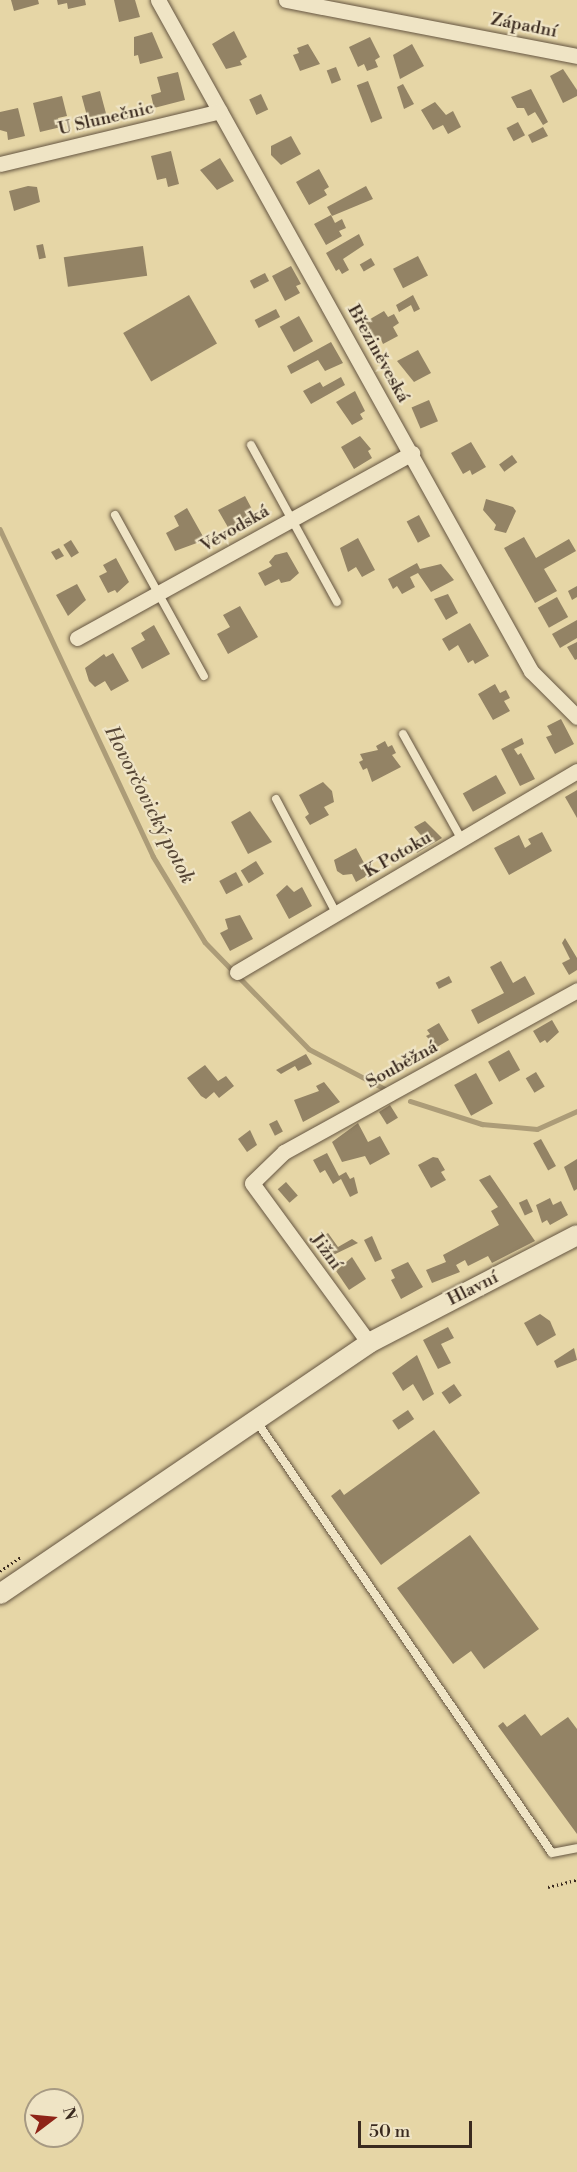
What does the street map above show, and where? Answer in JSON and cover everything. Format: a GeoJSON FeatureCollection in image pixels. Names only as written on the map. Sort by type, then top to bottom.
{"type":"FeatureCollection","features":[{"type":"Feature","properties":{"kind":"street","name":"Březiněveská"},"geometry":{"type":"LineString","coordinates":[[158,0],[412,453],[531,671],[577,717]]}},
{"type":"Feature","properties":{"kind":"street","name":"Západní"},"geometry":{"type":"LineString","coordinates":[[286,0],[577,56]]}},
{"type":"Feature","properties":{"kind":"street","name":"U Slunečnic"},"geometry":{"type":"LineString","coordinates":[[0,164],[220,111]]}},
{"type":"Feature","properties":{"kind":"street","name":"Vévodská"},"geometry":{"type":"LineString","coordinates":[[77,638],[159,596],[412,453]]}},
{"type":"Feature","properties":{"kind":"street","name":"K Potoku"},"geometry":{"type":"LineString","coordinates":[[237,972],[577,771]]}},
{"type":"Feature","properties":{"kind":"street","name":"Souběžná"},"geometry":{"type":"LineString","coordinates":[[252,1184],[284,1152],[577,990]]}},
{"type":"Feature","properties":{"kind":"street","name":"Jižní"},"geometry":{"type":"LineString","coordinates":[[252,1184],[369,1343]]}},
{"type":"Feature","properties":{"kind":"street","name":"Hlavní"},"geometry":{"type":"LineString","coordinates":[[0,1594],[369,1343],[577,1235]]}},
{"type":"Feature","properties":{"kind":"lane"},"geometry":{"type":"LineString","coordinates":[[251,445],[290,520],[337,602]]}},
{"type":"Feature","properties":{"kind":"lane"},"geometry":{"type":"LineString","coordinates":[[115,515],[204,676]]}},
{"type":"Feature","properties":{"kind":"lane"},"geometry":{"type":"LineString","coordinates":[[403,734],[462,840]]}},
{"type":"Feature","properties":{"kind":"lane"},"geometry":{"type":"LineString","coordinates":[[276,799],[336,913]]}},
{"type":"Feature","properties":{"kind":"lane"},"geometry":{"type":"LineString","coordinates":[[256,1420],[552,1853],[577,1848]]}},
{"type":"Feature","properties":{"kind":"path"},"geometry":{"type":"LineString","coordinates":[[548,1887],[577,1880]]}},
{"type":"Feature","properties":{"kind":"building"},"geometry":{"type":"Polygon","coordinates":[[[11,0],[38,0],[39,4],[14,11],[11,0]]]}},
{"type":"Feature","properties":{"kind":"building"},"geometry":{"type":"Polygon","coordinates":[[[57,0],[85,0],[86,5],[68,9],[67,3],[58,5],[57,0]]]}},
{"type":"Feature","properties":{"kind":"building"},"geometry":{"type":"Polygon","coordinates":[[[114,0],[135,0],[140,17],[119,22],[114,0]]]}},
{"type":"Feature","properties":{"kind":"building"},"geometry":{"type":"Polygon","coordinates":[[[234,31],[247,57],[240,61],[242,65],[226,69],[212,44],[234,31]]]}},
{"type":"Feature","properties":{"kind":"building"},"geometry":{"type":"Polygon","coordinates":[[[152,32],[163,58],[140,64],[138,55],[134,56],[134,37],[152,32]]]}},
{"type":"Feature","properties":{"kind":"building"},"geometry":{"type":"Polygon","coordinates":[[[370,37],[380,57],[375,60],[378,67],[367,71],[364,64],[358,67],[349,47],[370,37]]]}},
{"type":"Feature","properties":{"kind":"building"},"geometry":{"type":"Polygon","coordinates":[[[308,44],[320,64],[300,71],[293,55],[299,53],[297,48],[308,44]]]}},
{"type":"Feature","properties":{"kind":"building"},"geometry":{"type":"Polygon","coordinates":[[[412,44],[424,66],[400,79],[393,55],[412,44]]]}},
{"type":"Feature","properties":{"kind":"building"},"geometry":{"type":"Polygon","coordinates":[[[336,67],[341,80],[332,84],[327,71],[336,67]]]}},
{"type":"Feature","properties":{"kind":"building"},"geometry":{"type":"Polygon","coordinates":[[[563,69],[577,90],[577,96],[563,103],[550,76],[563,69]]]}},
{"type":"Feature","properties":{"kind":"building"},"geometry":{"type":"Polygon","coordinates":[[[178,72],[185,100],[154,108],[151,95],[161,92],[157,77],[178,72]]]}},
{"type":"Feature","properties":{"kind":"building"},"geometry":{"type":"Polygon","coordinates":[[[368,81],[382,118],[371,123],[357,85],[368,81]]]}},
{"type":"Feature","properties":{"kind":"building"},"geometry":{"type":"Polygon","coordinates":[[[403,84],[414,104],[404,109],[397,87],[403,84]]]}},
{"type":"Feature","properties":{"kind":"building"},"geometry":{"type":"Polygon","coordinates":[[[531,89],[548,122],[543,125],[535,112],[528,116],[524,108],[517,108],[511,97],[531,89]]]}},
{"type":"Feature","properties":{"kind":"building"},"geometry":{"type":"Polygon","coordinates":[[[100,91],[106,114],[88,119],[82,96],[100,91]]]}},
{"type":"Feature","properties":{"kind":"building"},"geometry":{"type":"Polygon","coordinates":[[[261,94],[268,109],[256,115],[249,99],[261,94]]]}},
{"type":"Feature","properties":{"kind":"building"},"geometry":{"type":"Polygon","coordinates":[[[62,96],[67,116],[58,118],[61,127],[40,132],[33,103],[62,96]]]}},
{"type":"Feature","properties":{"kind":"building"},"geometry":{"type":"Polygon","coordinates":[[[435,102],[446,115],[453,111],[461,127],[448,134],[443,125],[433,130],[421,110],[435,102]]]}},
{"type":"Feature","properties":{"kind":"building"},"geometry":{"type":"Polygon","coordinates":[[[18,108],[25,136],[8,140],[7,132],[0,130],[0,112],[18,108]]]}},
{"type":"Feature","properties":{"kind":"building"},"geometry":{"type":"Polygon","coordinates":[[[518,122],[525,135],[514,141],[507,128],[518,122]]]}},
{"type":"Feature","properties":{"kind":"building"},"geometry":{"type":"Polygon","coordinates":[[[543,127],[548,136],[532,143],[528,135],[543,127]]]}},
{"type":"Feature","properties":{"kind":"building"},"geometry":{"type":"Polygon","coordinates":[[[291,136],[301,154],[281,165],[271,155],[271,146],[291,136]]]}},
{"type":"Feature","properties":{"kind":"building"},"geometry":{"type":"Polygon","coordinates":[[[171,151],[179,184],[168,187],[166,178],[157,180],[151,156],[171,151]]]}},
{"type":"Feature","properties":{"kind":"building"},"geometry":{"type":"Polygon","coordinates":[[[220,158],[234,181],[217,190],[200,170],[220,158]]]}},
{"type":"Feature","properties":{"kind":"building"},"geometry":{"type":"Polygon","coordinates":[[[319,169],[329,187],[324,190],[327,195],[309,205],[296,182],[319,169]]]}},
{"type":"Feature","properties":{"kind":"building"},"geometry":{"type":"Polygon","coordinates":[[[28,186],[37,187],[40,202],[14,211],[9,191],[28,186]]]}},
{"type":"Feature","properties":{"kind":"building"},"geometry":{"type":"Polygon","coordinates":[[[366,186],[373,199],[332,216],[327,207],[366,186]]]}},
{"type":"Feature","properties":{"kind":"building"},"geometry":{"type":"Polygon","coordinates":[[[331,215],[335,223],[342,219],[346,228],[339,231],[342,236],[326,245],[314,224],[331,215]]]}},
{"type":"Feature","properties":{"kind":"building"},"geometry":{"type":"Polygon","coordinates":[[[359,234],[364,245],[343,259],[349,270],[342,274],[339,269],[336,271],[326,253],[359,234]]]}},
{"type":"Feature","properties":{"kind":"building"},"geometry":{"type":"Polygon","coordinates":[[[43,244],[46,258],[39,259],[36,245],[43,244]]]}},
{"type":"Feature","properties":{"kind":"building"},"geometry":{"type":"Polygon","coordinates":[[[143,246],[147,276],[68,287],[64,257],[143,246]]]}},
{"type":"Feature","properties":{"kind":"building"},"geometry":{"type":"Polygon","coordinates":[[[418,256],[428,276],[403,288],[393,269],[418,256]]]}},
{"type":"Feature","properties":{"kind":"building"},"geometry":{"type":"Polygon","coordinates":[[[371,258],[375,265],[364,271],[360,264],[371,258]]]}},
{"type":"Feature","properties":{"kind":"building"},"geometry":{"type":"Polygon","coordinates":[[[291,266],[301,284],[296,286],[300,293],[285,301],[272,276],[291,266]]]}},
{"type":"Feature","properties":{"kind":"building"},"geometry":{"type":"Polygon","coordinates":[[[265,273],[269,281],[254,289],[250,281],[265,273]]]}},
{"type":"Feature","properties":{"kind":"building"},"geometry":{"type":"Polygon","coordinates":[[[189,295],[217,343],[151,381],[123,333],[189,295]]]}},
{"type":"Feature","properties":{"kind":"building"},"geometry":{"type":"Polygon","coordinates":[[[413,295],[420,309],[414,312],[411,305],[399,312],[396,305],[413,295]]]}},
{"type":"Feature","properties":{"kind":"building"},"geometry":{"type":"Polygon","coordinates":[[[276,309],[280,317],[259,328],[255,320],[276,309]]]}},
{"type":"Feature","properties":{"kind":"building"},"geometry":{"type":"Polygon","coordinates":[[[384,311],[388,317],[394,314],[399,323],[393,327],[398,336],[383,344],[380,337],[375,340],[365,322],[384,311]]]}},
{"type":"Feature","properties":{"kind":"building"},"geometry":{"type":"Polygon","coordinates":[[[299,316],[313,341],[294,352],[280,327],[299,316]]]}},
{"type":"Feature","properties":{"kind":"building"},"geometry":{"type":"Polygon","coordinates":[[[331,342],[343,363],[325,371],[318,360],[291,374],[287,366],[331,342]]]}},
{"type":"Feature","properties":{"kind":"building"},"geometry":{"type":"Polygon","coordinates":[[[418,350],[431,373],[414,382],[397,361],[418,350]]]}},
{"type":"Feature","properties":{"kind":"building"},"geometry":{"type":"Polygon","coordinates":[[[341,377],[345,385],[311,404],[303,391],[320,382],[323,387],[341,377]]]}},
{"type":"Feature","properties":{"kind":"building"},"geometry":{"type":"Polygon","coordinates":[[[355,391],[365,411],[360,414],[363,419],[352,425],[336,402],[355,391]]]}},
{"type":"Feature","properties":{"kind":"building"},"geometry":{"type":"Polygon","coordinates":[[[429,400],[438,421],[420,429],[412,407],[429,400]]]}},
{"type":"Feature","properties":{"kind":"building"},"geometry":{"type":"Polygon","coordinates":[[[360,436],[371,449],[368,451],[372,458],[354,469],[341,447],[360,436]]]}},
{"type":"Feature","properties":{"kind":"building"},"geometry":{"type":"Polygon","coordinates":[[[471,442],[486,467],[472,475],[470,470],[463,474],[451,453],[471,442]]]}},
{"type":"Feature","properties":{"kind":"building"},"geometry":{"type":"Polygon","coordinates":[[[512,455],[517,462],[504,472],[499,464],[512,455]]]}},
{"type":"Feature","properties":{"kind":"building"},"geometry":{"type":"Polygon","coordinates":[[[245,496],[254,513],[246,518],[248,522],[229,529],[218,510],[245,496]]]}},
{"type":"Feature","properties":{"kind":"building"},"geometry":{"type":"Polygon","coordinates":[[[486,499],[513,507],[516,511],[506,533],[494,530],[496,525],[483,510],[486,499]]]}},
{"type":"Feature","properties":{"kind":"building"},"geometry":{"type":"Polygon","coordinates":[[[187,508],[205,540],[175,551],[166,533],[179,526],[174,516],[187,508]]]}},
{"type":"Feature","properties":{"kind":"building"},"geometry":{"type":"Polygon","coordinates":[[[419,515],[430,536],[418,543],[407,522],[419,515]]]}},
{"type":"Feature","properties":{"kind":"building"},"geometry":{"type":"Polygon","coordinates":[[[524,537],[536,558],[569,539],[576,551],[544,569],[557,591],[535,603],[504,548],[524,537]]]}},
{"type":"Feature","properties":{"kind":"building"},"geometry":{"type":"Polygon","coordinates":[[[358,538],[375,570],[362,577],[356,567],[348,572],[340,548],[358,538]]]}},
{"type":"Feature","properties":{"kind":"building"},"geometry":{"type":"Polygon","coordinates":[[[71,540],[79,553],[71,557],[63,545],[71,540]]]}},
{"type":"Feature","properties":{"kind":"building"},"geometry":{"type":"Polygon","coordinates":[[[59,548],[64,556],[56,560],[51,552],[59,548]]]}},
{"type":"Feature","properties":{"kind":"building"},"geometry":{"type":"Polygon","coordinates":[[[287,552],[299,573],[290,581],[281,583],[279,579],[265,586],[258,573],[272,566],[269,562],[275,555],[287,552]]]}},
{"type":"Feature","properties":{"kind":"building"},"geometry":{"type":"Polygon","coordinates":[[[116,558],[129,582],[117,593],[115,590],[108,593],[99,576],[107,572],[103,565],[116,558]]]}},
{"type":"Feature","properties":{"kind":"building"},"geometry":{"type":"Polygon","coordinates":[[[417,563],[420,569],[441,564],[454,580],[431,592],[418,573],[410,577],[415,587],[402,594],[397,586],[393,589],[388,579],[417,563]]]}},
{"type":"Feature","properties":{"kind":"building"},"geometry":{"type":"Polygon","coordinates":[[[77,584],[86,600],[68,616],[56,595],[77,584]]]}},
{"type":"Feature","properties":{"kind":"building"},"geometry":{"type":"Polygon","coordinates":[[[577,586],[577,597],[572,600],[568,591],[577,586]]]}},
{"type":"Feature","properties":{"kind":"building"},"geometry":{"type":"Polygon","coordinates":[[[448,594],[458,613],[446,620],[434,599],[448,594]]]}},
{"type":"Feature","properties":{"kind":"building"},"geometry":{"type":"Polygon","coordinates":[[[557,597],[568,617],[549,628],[538,608],[557,597]]]}},
{"type":"Feature","properties":{"kind":"building"},"geometry":{"type":"Polygon","coordinates":[[[240,606],[258,637],[228,654],[217,634],[230,627],[223,615],[240,606]]]}},
{"type":"Feature","properties":{"kind":"building"},"geometry":{"type":"Polygon","coordinates":[[[577,620],[577,638],[560,648],[552,634],[577,620]]]}},
{"type":"Feature","properties":{"kind":"building"},"geometry":{"type":"Polygon","coordinates":[[[470,623],[489,656],[475,664],[473,660],[468,663],[458,645],[449,651],[442,639],[470,623]]]}},
{"type":"Feature","properties":{"kind":"building"},"geometry":{"type":"Polygon","coordinates":[[[154,625],[170,654],[142,669],[131,648],[145,640],[141,633],[154,625]]]}},
{"type":"Feature","properties":{"kind":"building"},"geometry":{"type":"Polygon","coordinates":[[[577,642],[577,659],[575,660],[567,647],[577,642]]]}},
{"type":"Feature","properties":{"kind":"building"},"geometry":{"type":"Polygon","coordinates":[[[113,653],[129,681],[111,691],[105,681],[95,687],[89,681],[85,668],[104,654],[106,657],[113,653]]]}},
{"type":"Feature","properties":{"kind":"building"},"geometry":{"type":"Polygon","coordinates":[[[495,684],[500,693],[506,690],[510,698],[504,701],[510,711],[493,720],[478,694],[495,684]]]}},
{"type":"Feature","properties":{"kind":"building"},"geometry":{"type":"Polygon","coordinates":[[[561,719],[574,744],[555,754],[546,737],[552,735],[547,726],[561,719]]]}},
{"type":"Feature","properties":{"kind":"building"},"geometry":{"type":"Polygon","coordinates":[[[522,738],[524,744],[514,749],[518,755],[521,753],[535,779],[520,786],[501,749],[522,738]]]}},
{"type":"Feature","properties":{"kind":"building"},"geometry":{"type":"Polygon","coordinates":[[[385,741],[388,747],[392,745],[396,753],[392,755],[401,767],[372,782],[367,768],[363,770],[359,762],[363,760],[360,754],[378,750],[376,746],[385,741]]]}},
{"type":"Feature","properties":{"kind":"building"},"geometry":{"type":"Polygon","coordinates":[[[496,775],[506,793],[473,812],[463,793],[496,775]]]}},
{"type":"Feature","properties":{"kind":"building"},"geometry":{"type":"Polygon","coordinates":[[[323,782],[332,791],[334,802],[324,807],[329,815],[310,825],[305,817],[309,814],[299,795],[323,782]]]}},
{"type":"Feature","properties":{"kind":"building"},"geometry":{"type":"Polygon","coordinates":[[[577,790],[577,818],[565,797],[577,790]]]}},
{"type":"Feature","properties":{"kind":"building"},"geometry":{"type":"Polygon","coordinates":[[[250,811],[272,842],[248,854],[231,822],[250,811]]]}},
{"type":"Feature","properties":{"kind":"building"},"geometry":{"type":"Polygon","coordinates":[[[425,821],[442,838],[417,853],[410,842],[424,839],[414,827],[425,821]]]}},
{"type":"Feature","properties":{"kind":"building"},"geometry":{"type":"Polygon","coordinates":[[[542,832],[552,851],[509,875],[494,848],[519,835],[525,848],[531,844],[528,839],[542,832]]]}},
{"type":"Feature","properties":{"kind":"building"},"geometry":{"type":"Polygon","coordinates":[[[356,848],[370,874],[356,882],[352,874],[343,875],[337,871],[334,860],[356,848]]]}},
{"type":"Feature","properties":{"kind":"building"},"geometry":{"type":"Polygon","coordinates":[[[256,861],[264,874],[249,883],[241,871],[256,861]]]}},
{"type":"Feature","properties":{"kind":"building"},"geometry":{"type":"Polygon","coordinates":[[[236,872],[243,885],[226,894],[219,881],[236,872]]]}},
{"type":"Feature","properties":{"kind":"building"},"geometry":{"type":"Polygon","coordinates":[[[287,885],[294,892],[302,887],[312,906],[289,919],[276,895],[287,885]]]}},
{"type":"Feature","properties":{"kind":"building"},"geometry":{"type":"Polygon","coordinates":[[[240,915],[253,939],[230,951],[220,933],[228,929],[225,919],[240,915]]]}},
{"type":"Feature","properties":{"kind":"building"},"geometry":{"type":"Polygon","coordinates":[[[565,938],[577,958],[577,970],[569,975],[562,963],[570,959],[562,943],[565,938]]]}},
{"type":"Feature","properties":{"kind":"building"},"geometry":{"type":"Polygon","coordinates":[[[501,961],[513,983],[525,976],[535,994],[478,1024],[471,1010],[504,993],[490,967],[501,961]]]}},
{"type":"Feature","properties":{"kind":"building"},"geometry":{"type":"Polygon","coordinates":[[[449,976],[452,982],[439,989],[436,983],[449,976]]]}},
{"type":"Feature","properties":{"kind":"building"},"geometry":{"type":"Polygon","coordinates":[[[552,1020],[559,1032],[547,1043],[545,1040],[540,1043],[533,1031],[552,1020]]]}},
{"type":"Feature","properties":{"kind":"building"},"geometry":{"type":"Polygon","coordinates":[[[439,1023],[449,1040],[437,1047],[426,1036],[430,1034],[427,1030],[439,1023]]]}},
{"type":"Feature","properties":{"kind":"building"},"geometry":{"type":"Polygon","coordinates":[[[509,1050],[520,1070],[499,1082],[488,1062],[509,1050]]]}},
{"type":"Feature","properties":{"kind":"building"},"geometry":{"type":"Polygon","coordinates":[[[306,1054],[312,1064],[298,1071],[295,1066],[281,1074],[276,1070],[306,1054]]]}},
{"type":"Feature","properties":{"kind":"building"},"geometry":{"type":"Polygon","coordinates":[[[205,1065],[218,1081],[226,1076],[234,1086],[219,1098],[214,1092],[206,1099],[201,1096],[187,1078],[205,1065]]]}},
{"type":"Feature","properties":{"kind":"building"},"geometry":{"type":"Polygon","coordinates":[[[536,1072],[545,1087],[534,1093],[526,1078],[536,1072]]]}},
{"type":"Feature","properties":{"kind":"building"},"geometry":{"type":"Polygon","coordinates":[[[476,1073],[493,1104],[471,1116],[454,1085],[476,1073]]]}},
{"type":"Feature","properties":{"kind":"building"},"geometry":{"type":"Polygon","coordinates":[[[324,1082],[340,1102],[303,1122],[294,1100],[319,1091],[316,1086],[324,1082]]]}},
{"type":"Feature","properties":{"kind":"building"},"geometry":{"type":"Polygon","coordinates":[[[390,1105],[398,1118],[387,1125],[379,1112],[390,1105]]]}},
{"type":"Feature","properties":{"kind":"building"},"geometry":{"type":"Polygon","coordinates":[[[277,1120],[283,1132],[275,1136],[269,1124],[277,1120]]]}},
{"type":"Feature","properties":{"kind":"building"},"geometry":{"type":"Polygon","coordinates":[[[358,1123],[368,1142],[380,1136],[390,1154],[370,1165],[365,1156],[342,1162],[332,1142],[358,1123]]]}},
{"type":"Feature","properties":{"kind":"building"},"geometry":{"type":"Polygon","coordinates":[[[250,1130],[257,1145],[247,1152],[238,1139],[250,1130]]]}},
{"type":"Feature","properties":{"kind":"building"},"geometry":{"type":"Polygon","coordinates":[[[541,1139],[556,1166],[548,1170],[533,1143],[541,1139]]]}},
{"type":"Feature","properties":{"kind":"building"},"geometry":{"type":"Polygon","coordinates":[[[327,1153],[339,1176],[346,1172],[350,1179],[354,1177],[358,1193],[350,1197],[341,1179],[333,1184],[325,1170],[320,1173],[313,1160],[327,1153]]]}},
{"type":"Feature","properties":{"kind":"building"},"geometry":{"type":"Polygon","coordinates":[[[433,1157],[438,1158],[445,1170],[441,1172],[446,1180],[431,1188],[418,1165],[433,1157]]]}},
{"type":"Feature","properties":{"kind":"building"},"geometry":{"type":"Polygon","coordinates":[[[577,1159],[577,1189],[574,1191],[564,1167],[577,1159]]]}},
{"type":"Feature","properties":{"kind":"building"},"geometry":{"type":"Polygon","coordinates":[[[490,1175],[535,1241],[492,1263],[488,1256],[468,1266],[465,1260],[456,1265],[460,1272],[432,1283],[426,1270],[446,1262],[443,1255],[499,1225],[491,1211],[498,1207],[479,1180],[490,1175]]]}},
{"type":"Feature","properties":{"kind":"building"},"geometry":{"type":"Polygon","coordinates":[[[286,1182],[298,1196],[290,1203],[278,1189],[286,1182]]]}},
{"type":"Feature","properties":{"kind":"building"},"geometry":{"type":"Polygon","coordinates":[[[550,1198],[553,1205],[561,1201],[568,1215],[550,1225],[547,1220],[542,1223],[536,1205],[550,1198]]]}},
{"type":"Feature","properties":{"kind":"building"},"geometry":{"type":"Polygon","coordinates":[[[527,1199],[533,1212],[525,1215],[519,1203],[527,1199]]]}},
{"type":"Feature","properties":{"kind":"building"},"geometry":{"type":"Polygon","coordinates":[[[328,1233],[338,1247],[352,1239],[358,1243],[327,1258],[316,1241],[328,1233]]]}},
{"type":"Feature","properties":{"kind":"building"},"geometry":{"type":"Polygon","coordinates":[[[372,1236],[382,1259],[375,1262],[364,1240],[372,1236]]]}},
{"type":"Feature","properties":{"kind":"building"},"geometry":{"type":"Polygon","coordinates":[[[352,1257],[366,1279],[349,1290],[336,1271],[352,1257]]]}},
{"type":"Feature","properties":{"kind":"building"},"geometry":{"type":"Polygon","coordinates":[[[408,1262],[423,1287],[401,1299],[391,1280],[395,1278],[391,1270],[408,1262]]]}},
{"type":"Feature","properties":{"kind":"building"},"geometry":{"type":"Polygon","coordinates":[[[540,1314],[550,1321],[556,1335],[537,1346],[524,1323],[540,1314]]]}},
{"type":"Feature","properties":{"kind":"building"},"geometry":{"type":"Polygon","coordinates":[[[448,1327],[454,1338],[441,1344],[451,1363],[438,1369],[423,1340],[448,1327]]]}},
{"type":"Feature","properties":{"kind":"building"},"geometry":{"type":"Polygon","coordinates":[[[574,1348],[577,1360],[557,1368],[554,1361],[574,1348]]]}},
{"type":"Feature","properties":{"kind":"building"},"geometry":{"type":"Polygon","coordinates":[[[417,1355],[434,1394],[423,1401],[413,1384],[403,1391],[392,1373],[417,1355]]]}},
{"type":"Feature","properties":{"kind":"building"},"geometry":{"type":"Polygon","coordinates":[[[454,1384],[462,1396],[449,1404],[442,1392],[454,1384]]]}},
{"type":"Feature","properties":{"kind":"building"},"geometry":{"type":"Polygon","coordinates":[[[408,1410],[414,1419],[398,1430],[392,1421],[408,1410]]]}},
{"type":"Feature","properties":{"kind":"building"},"geometry":{"type":"Polygon","coordinates":[[[434,1430],[480,1493],[381,1565],[331,1496],[340,1489],[344,1495],[434,1430]]]}},
{"type":"Feature","properties":{"kind":"building"},"geometry":{"type":"Polygon","coordinates":[[[470,1535],[539,1629],[484,1669],[471,1651],[453,1664],[397,1588],[470,1535]]]}},
{"type":"Feature","properties":{"kind":"building"},"geometry":{"type":"Polygon","coordinates":[[[525,1714],[541,1736],[568,1717],[577,1729],[577,1834],[498,1726],[503,1722],[507,1727],[525,1714]]]}},
{"type":"Feature","properties":{"kind":"waterway","name":"Hovorčovický potok"},"geometry":{"type":"LineString","coordinates":[[0,529],[153,856],[205,942],[309,1049],[387,1090]]}},
{"type":"Feature","properties":{"kind":"waterway","name":"Hovorčovický potok"},"geometry":{"type":"LineString","coordinates":[[410,1101],[482,1124],[537,1129],[577,1111]]}}]}
